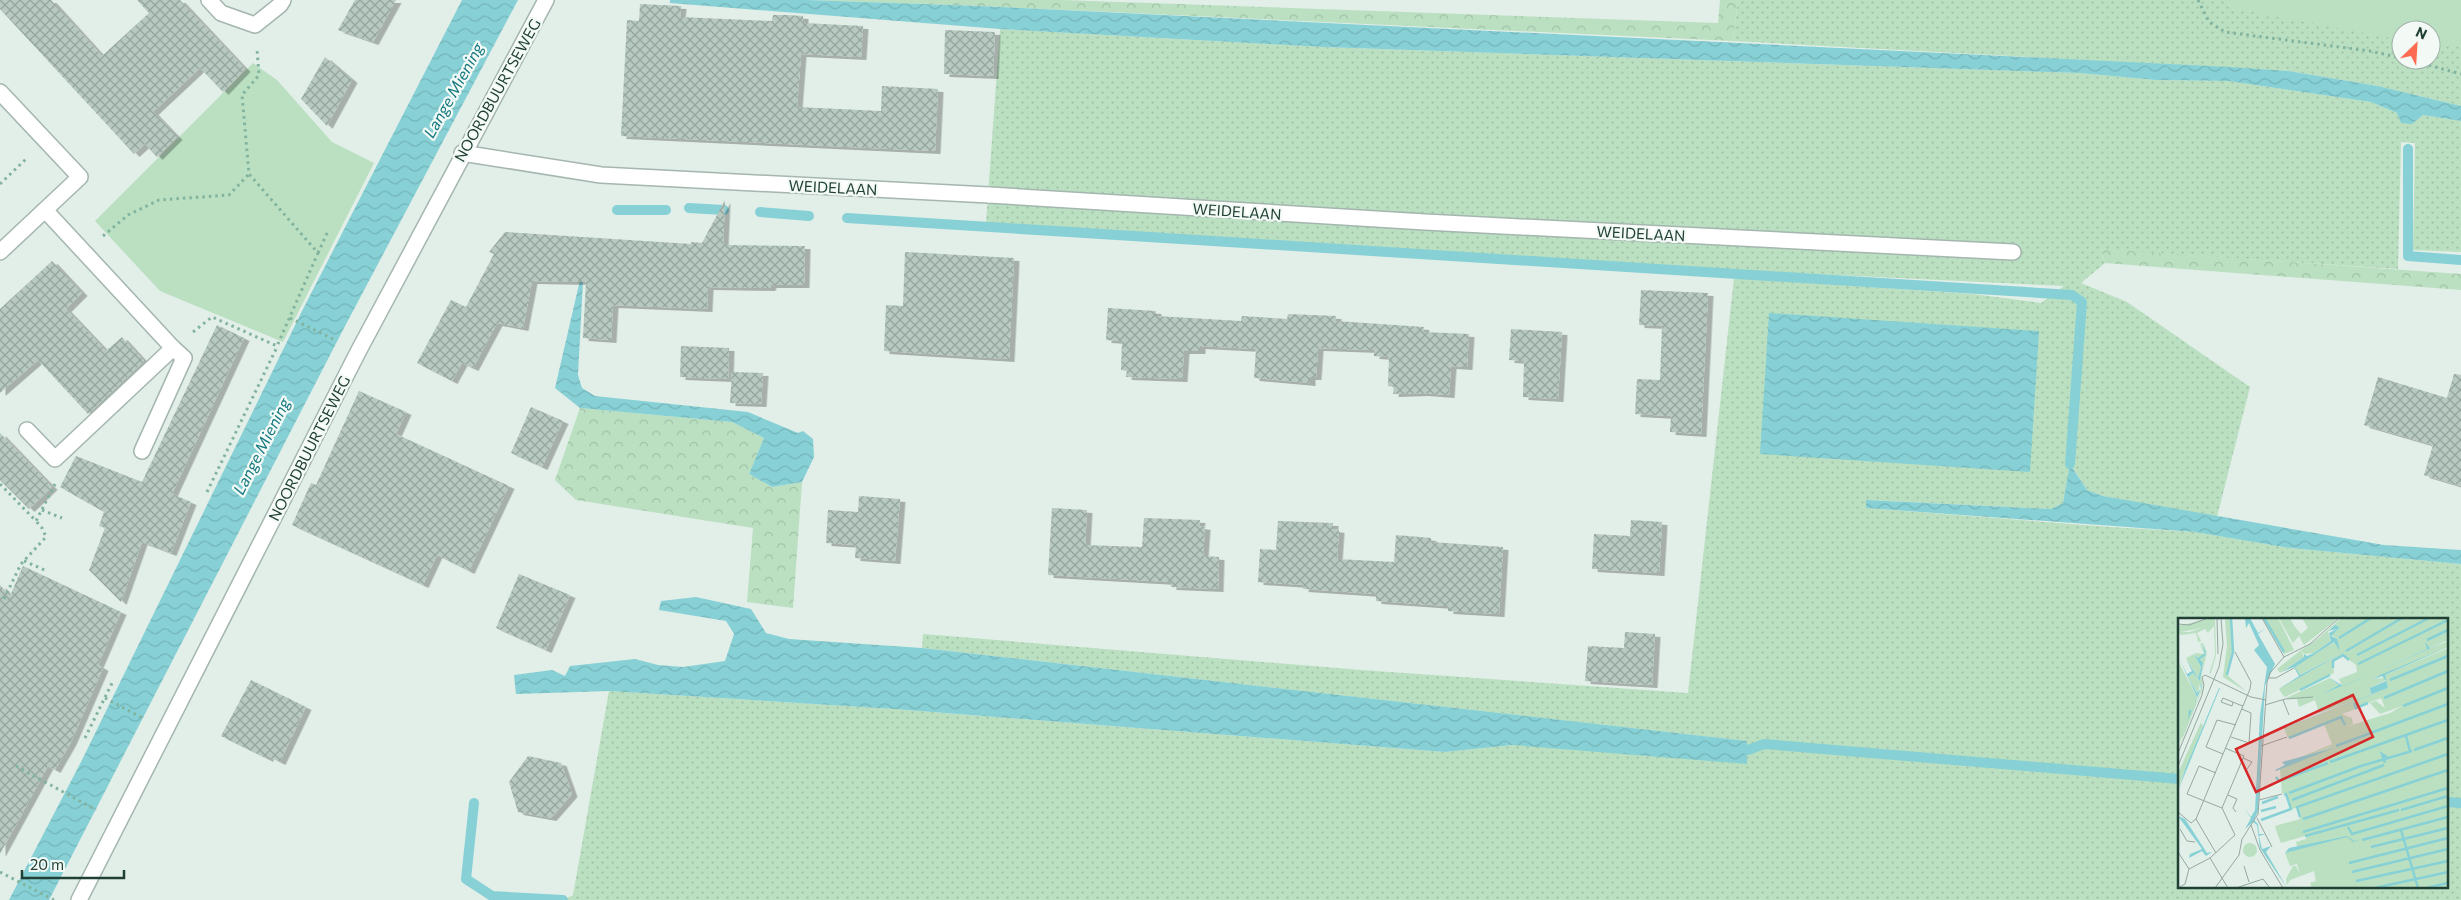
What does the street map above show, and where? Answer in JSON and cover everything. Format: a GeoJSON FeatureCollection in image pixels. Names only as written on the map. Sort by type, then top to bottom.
{"type":"FeatureCollection","features":[{"type":"Feature","properties":{"kind":"street"},"geometry":{"type":"LineString","coordinates":[[209,0],[221,13],[255,25],[280,5],[283,0]]}},
{"type":"Feature","properties":{"kind":"street","name":"NOORDBUURTSEWEG"},"geometry":{"type":"LineString","coordinates":[[79,900],[462,153],[546,0]]}},
{"type":"Feature","properties":{"kind":"street"},"geometry":{"type":"LineString","coordinates":[[0,92],[80,177],[0,252]]}},
{"type":"Feature","properties":{"kind":"street","name":"WEIDELAAN"},"geometry":{"type":"LineString","coordinates":[[462,153],[601,175],[989,195],[1425,222],[2013,252]]}},
{"type":"Feature","properties":{"kind":"street"},"geometry":{"type":"LineString","coordinates":[[45,210],[184,358],[142,451]]}},
{"type":"Feature","properties":{"kind":"street"},"geometry":{"type":"LineString","coordinates":[[27,430],[55,459],[173,348]]}},
{"type":"Feature","properties":{"kind":"path"},"geometry":{"type":"LineString","coordinates":[[2198,0],[2209,22],[2225,32],[2370,51],[2391,56]]}},
{"type":"Feature","properties":{"kind":"path"},"geometry":{"type":"LineString","coordinates":[[255,25],[259,76],[242,95],[249,174],[318,253]]}},
{"type":"Feature","properties":{"kind":"path"},"geometry":{"type":"LineString","coordinates":[[2441,69],[2461,74]]}},
{"type":"Feature","properties":{"kind":"path"},"geometry":{"type":"LineString","coordinates":[[0,184],[46,141]]}},
{"type":"Feature","properties":{"kind":"path"},"geometry":{"type":"LineString","coordinates":[[84,253],[128,215],[159,200],[229,195],[249,174]]}},
{"type":"Feature","properties":{"kind":"path"},"geometry":{"type":"LineString","coordinates":[[207,492],[290,318],[328,231]]}},
{"type":"Feature","properties":{"kind":"path"},"geometry":{"type":"LineString","coordinates":[[173,348],[212,318],[277,346]]}},
{"type":"Feature","properties":{"kind":"path"},"geometry":{"type":"LineString","coordinates":[[290,318],[339,342]]}},
{"type":"Feature","properties":{"kind":"path"},"geometry":{"type":"LineString","coordinates":[[36,521],[55,488],[55,459]]}},
{"type":"Feature","properties":{"kind":"path"},"geometry":{"type":"LineString","coordinates":[[0,484],[36,521],[46,537],[24,561],[4,599]]}},
{"type":"Feature","properties":{"kind":"path"},"geometry":{"type":"LineString","coordinates":[[42,510],[62,518]]}},
{"type":"Feature","properties":{"kind":"path"},"geometry":{"type":"LineString","coordinates":[[24,561],[47,571]]}},
{"type":"Feature","properties":{"kind":"path"},"geometry":{"type":"LineString","coordinates":[[85,738],[107,699],[113,681]]}},
{"type":"Feature","properties":{"kind":"path"},"geometry":{"type":"LineString","coordinates":[[107,699],[151,722]]}},
{"type":"Feature","properties":{"kind":"path"},"geometry":{"type":"LineString","coordinates":[[16,766],[102,813]]}},
{"type":"Feature","properties":{"kind":"path"},"geometry":{"type":"LineString","coordinates":[[0,872],[55,900]]}},
{"type":"Feature","properties":{"kind":"green space"},"geometry":{"type":"Polygon","coordinates":[[[808,0],[1062,0],[1718,23],[1720,0],[1738,0],[1733,41],[980,6],[808,0]]]}},
{"type":"Feature","properties":{"kind":"green space"},"geometry":{"type":"Polygon","coordinates":[[[1738,0],[2461,0],[2461,106],[2378,86],[2289,71],[1733,41],[1738,0]]]}},
{"type":"Feature","properties":{"kind":"green space"},"geometry":{"type":"Polygon","coordinates":[[[2223,0],[2461,0],[2461,47],[2441,44],[2441,20],[2391,20],[2391,38],[2237,9],[2223,0]]]}},
{"type":"Feature","properties":{"kind":"green space"},"geometry":{"type":"Polygon","coordinates":[[[1000,29],[1323,47],[2079,73],[2156,80],[2228,81],[2371,102],[2397,113],[2412,124],[2423,115],[2461,121],[2461,252],[2413,250],[2415,143],[2401,142],[2398,269],[2101,250],[2105,263],[2081,283],[2127,302],[2250,387],[2217,517],[2103,496],[2087,490],[2071,465],[2063,503],[2051,509],[1867,500],[1866,508],[2195,532],[2290,548],[2461,564],[2461,900],[564,900],[573,895],[609,691],[894,709],[1445,752],[1513,745],[1748,750],[1746,741],[922,648],[923,634],[1361,670],[1688,693],[1734,278],[1973,294],[2041,303],[2064,286],[1733,270],[986,223],[1000,29]]]}},
{"type":"Feature","properties":{"kind":"green space"},"geometry":{"type":"Polygon","coordinates":[[[253,63],[277,80],[332,142],[374,163],[283,342],[160,291],[95,221],[253,63]]]}},
{"type":"Feature","properties":{"kind":"green space"},"geometry":{"type":"Polygon","coordinates":[[[2101,249],[2461,274],[2461,290],[2105,263],[2101,249]]]}},
{"type":"Feature","properties":{"kind":"green space"},"geometry":{"type":"Polygon","coordinates":[[[580,408],[732,422],[764,438],[749,474],[772,487],[802,482],[793,608],[747,602],[753,528],[576,500],[555,480],[580,408]]]}},
{"type":"Feature","properties":{"kind":"water","name":"Lange Miening"},"geometry":{"type":"Polygon","coordinates":[[[462,0],[518,0],[344,328],[49,900],[9,900],[82,760],[302,311],[462,0]]]}},
{"type":"Feature","properties":{"kind":"water"},"geometry":{"type":"Polygon","coordinates":[[[670,0],[808,0],[980,6],[2230,67],[2289,71],[2378,86],[2461,106],[2461,121],[2423,115],[2412,124],[2401,123],[2397,113],[2371,102],[2228,81],[2156,80],[2079,73],[1323,47],[1000,29],[670,3],[670,0]]]}},
{"type":"Feature","properties":{"kind":"water"},"geometry":{"type":"Polygon","coordinates":[[[580,280],[583,281],[578,375],[582,388],[595,396],[748,412],[798,433],[803,431],[813,439],[814,457],[802,482],[772,487],[749,474],[764,438],[732,422],[580,408],[555,388],[580,280]]]}},
{"type":"Feature","properties":{"kind":"water"},"geometry":{"type":"Polygon","coordinates":[[[1769,313],[2039,331],[2030,472],[1760,454],[1769,313]]]}},
{"type":"Feature","properties":{"kind":"water"},"geometry":{"type":"Polygon","coordinates":[[[2070,464],[2087,490],[2103,496],[2384,545],[2461,550],[2461,564],[2290,548],[2195,532],[1866,508],[1866,500],[2051,509],[2063,503],[2070,464]]]}},
{"type":"Feature","properties":{"kind":"water"},"geometry":{"type":"Polygon","coordinates":[[[696,597],[751,609],[766,633],[789,639],[922,648],[1747,741],[1747,764],[1513,745],[1445,752],[894,709],[609,691],[516,694],[514,675],[552,670],[565,676],[570,666],[635,659],[658,665],[683,667],[725,661],[734,634],[726,621],[659,610],[661,601],[696,597]]]}},
{"type":"Feature","properties":{"kind":"building"},"geometry":{"type":"Polygon","coordinates":[[[0,0],[51,0],[102,56],[149,13],[137,0],[180,0],[245,69],[223,92],[200,68],[153,112],[177,137],[157,157],[145,144],[134,154],[0,9],[0,0]]]}},
{"type":"Feature","properties":{"kind":"building"},"geometry":{"type":"Polygon","coordinates":[[[355,0],[396,0],[373,42],[338,30],[355,0]]]}},
{"type":"Feature","properties":{"kind":"building"},"geometry":{"type":"Polygon","coordinates":[[[640,4],[681,6],[680,17],[772,21],[773,15],[787,15],[803,16],[803,23],[863,26],[861,57],[801,54],[797,107],[881,111],[882,86],[938,89],[935,151],[621,136],[627,20],[639,21],[640,4]]]}},
{"type":"Feature","properties":{"kind":"building"},"geometry":{"type":"Polygon","coordinates":[[[945,30],[995,32],[993,76],[944,74],[945,30]]]}},
{"type":"Feature","properties":{"kind":"building"},"geometry":{"type":"Polygon","coordinates":[[[325,57],[352,80],[327,126],[301,99],[325,57]]]}},
{"type":"Feature","properties":{"kind":"building"},"geometry":{"type":"Polygon","coordinates":[[[725,200],[723,245],[805,246],[804,285],[771,285],[770,288],[708,287],[707,309],[613,305],[611,340],[583,338],[586,282],[532,281],[523,328],[497,323],[473,368],[462,363],[452,381],[417,363],[451,300],[466,307],[494,254],[489,252],[505,232],[691,244],[691,242],[702,243],[725,200]]]}},
{"type":"Feature","properties":{"kind":"building"},"geometry":{"type":"Polygon","coordinates":[[[905,252],[1014,258],[1009,359],[884,351],[886,305],[903,306],[905,252]]]}},
{"type":"Feature","properties":{"kind":"building"},"geometry":{"type":"Polygon","coordinates":[[[52,261],[82,293],[66,309],[106,351],[122,337],[144,361],[88,414],[38,360],[0,393],[0,309],[52,261]]]}},
{"type":"Feature","properties":{"kind":"building"},"geometry":{"type":"Polygon","coordinates":[[[1641,290],[1708,293],[1701,434],[1670,432],[1671,416],[1635,414],[1637,379],[1660,380],[1662,326],[1639,325],[1641,290]]]}},
{"type":"Feature","properties":{"kind":"building"},"geometry":{"type":"Polygon","coordinates":[[[1108,308],[1156,311],[1156,316],[1241,321],[1242,316],[1287,319],[1288,314],[1336,316],[1336,321],[1424,327],[1423,332],[1469,334],[1467,367],[1451,366],[1449,395],[1423,393],[1393,394],[1394,387],[1388,386],[1389,357],[1374,356],[1374,350],[1318,348],[1316,377],[1310,377],[1310,383],[1254,378],[1256,349],[1200,346],[1200,351],[1184,351],[1182,379],[1126,377],[1127,371],[1121,370],[1122,341],[1106,340],[1108,308]]]}},
{"type":"Feature","properties":{"kind":"building"},"geometry":{"type":"Polygon","coordinates":[[[217,325],[244,338],[172,494],[191,502],[171,553],[142,542],[121,602],[89,570],[105,528],[99,526],[104,512],[60,487],[76,456],[142,482],[217,325]]]}},
{"type":"Feature","properties":{"kind":"building"},"geometry":{"type":"Polygon","coordinates":[[[1511,329],[1562,332],[1558,399],[1523,397],[1524,361],[1509,360],[1511,329]]]}},
{"type":"Feature","properties":{"kind":"building"},"geometry":{"type":"Polygon","coordinates":[[[681,346],[729,348],[728,379],[680,377],[681,346]]]}},
{"type":"Feature","properties":{"kind":"building"},"geometry":{"type":"Polygon","coordinates":[[[732,372],[763,373],[761,404],[730,403],[732,372]]]}},
{"type":"Feature","properties":{"kind":"building"},"geometry":{"type":"Polygon","coordinates":[[[2454,374],[2461,375],[2461,486],[2424,475],[2433,445],[2364,425],[2378,377],[2447,398],[2454,374]]]}},
{"type":"Feature","properties":{"kind":"building"},"geometry":{"type":"Polygon","coordinates":[[[359,391],[406,412],[396,434],[509,486],[469,571],[437,555],[423,585],[292,525],[311,483],[316,485],[359,391]]]}},
{"type":"Feature","properties":{"kind":"building"},"geometry":{"type":"Polygon","coordinates":[[[531,407],[563,421],[542,467],[511,453],[531,407]]]}},
{"type":"Feature","properties":{"kind":"building"},"geometry":{"type":"Polygon","coordinates":[[[0,433],[52,487],[29,509],[0,480],[0,433]]]}},
{"type":"Feature","properties":{"kind":"building"},"geometry":{"type":"Polygon","coordinates":[[[859,496],[900,499],[895,561],[855,558],[856,545],[826,543],[828,510],[858,512],[859,496]]]}},
{"type":"Feature","properties":{"kind":"building"},"geometry":{"type":"Polygon","coordinates":[[[1052,508],[1087,510],[1085,545],[1142,547],[1144,518],[1200,520],[1199,526],[1205,527],[1203,556],[1219,557],[1218,589],[1171,587],[1171,582],[1048,575],[1052,508]]]}},
{"type":"Feature","properties":{"kind":"building"},"geometry":{"type":"Polygon","coordinates":[[[1631,520],[1662,522],[1659,573],[1592,569],[1594,534],[1630,536],[1631,520]]]}},
{"type":"Feature","properties":{"kind":"building"},"geometry":{"type":"Polygon","coordinates":[[[1278,521],[1333,523],[1333,529],[1339,530],[1337,559],[1394,562],[1396,535],[1431,538],[1431,542],[1503,547],[1499,614],[1448,611],[1448,606],[1376,601],[1376,594],[1303,589],[1304,585],[1258,582],[1260,549],[1276,550],[1278,521]]]}},
{"type":"Feature","properties":{"kind":"building"},"geometry":{"type":"Polygon","coordinates":[[[23,566],[121,612],[98,665],[103,668],[71,742],[55,770],[48,766],[0,854],[0,585],[10,596],[23,566]]]}},
{"type":"Feature","properties":{"kind":"building"},"geometry":{"type":"Polygon","coordinates":[[[519,574],[570,595],[546,650],[496,628],[519,574]]]}},
{"type":"Feature","properties":{"kind":"building"},"geometry":{"type":"Polygon","coordinates":[[[1625,632],[1655,634],[1652,685],[1585,681],[1588,646],[1624,648],[1625,632]]]}},
{"type":"Feature","properties":{"kind":"building"},"geometry":{"type":"Polygon","coordinates":[[[251,680],[306,707],[280,762],[268,756],[268,759],[221,736],[251,680]]]}},
{"type":"Feature","properties":{"kind":"building"},"geometry":{"type":"Polygon","coordinates":[[[528,756],[561,763],[572,794],[551,818],[518,812],[509,782],[528,756]]]}},
{"type":"Feature","properties":{"kind":"waterway"},"geometry":{"type":"LineString","coordinates":[[2408,149],[2408,256],[2461,260]]}},
{"type":"Feature","properties":{"kind":"waterway"},"geometry":{"type":"LineString","coordinates":[[689,208],[724,210]]}},
{"type":"Feature","properties":{"kind":"waterway"},"geometry":{"type":"LineString","coordinates":[[617,210],[666,210]]}},
{"type":"Feature","properties":{"kind":"waterway"},"geometry":{"type":"LineString","coordinates":[[760,212],[809,216]]}},
{"type":"Feature","properties":{"kind":"waterway"},"geometry":{"type":"LineString","coordinates":[[847,218],[2072,295],[2082,302],[2070,464]]}},
{"type":"Feature","properties":{"kind":"waterway"},"geometry":{"type":"LineString","coordinates":[[1748,750],[1764,744],[2178,779]]}},
{"type":"Feature","properties":{"kind":"waterway"},"geometry":{"type":"LineString","coordinates":[[2448,802],[2461,803]]}},
{"type":"Feature","properties":{"kind":"waterway"},"geometry":{"type":"LineString","coordinates":[[474,803],[466,879],[492,896],[563,900]]}}]}
